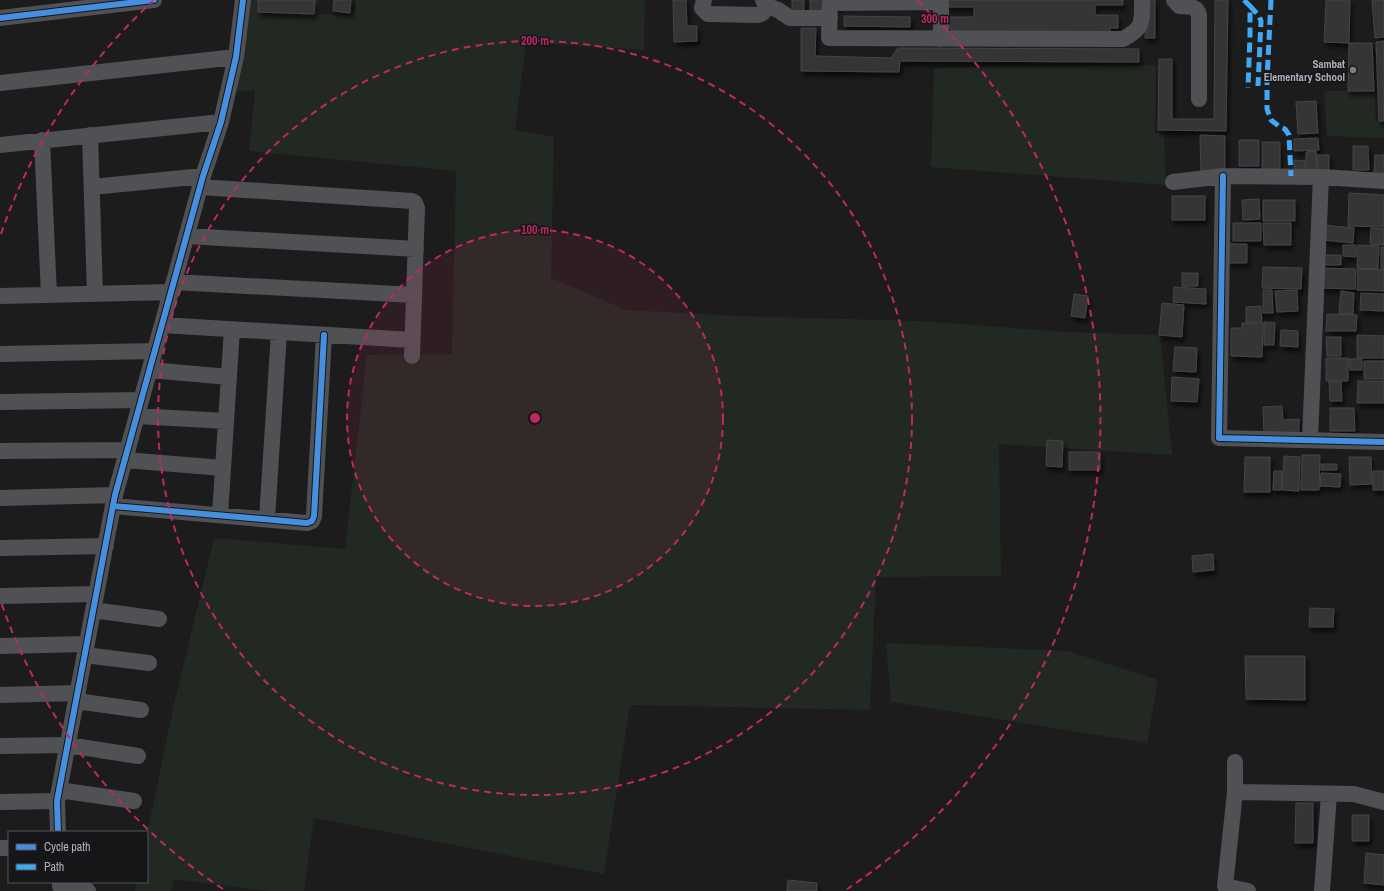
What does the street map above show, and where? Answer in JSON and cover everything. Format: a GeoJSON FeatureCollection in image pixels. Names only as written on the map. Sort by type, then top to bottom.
{"type":"FeatureCollection","features":[{"type":"Feature","properties":{"kind":"street"},"geometry":{"type":"LineString","coordinates":[[0,18],[154,0]]}},
{"type":"Feature","properties":{"kind":"street"},"geometry":{"type":"LineString","coordinates":[[58,831],[58,796],[114,501],[172,287],[202,182],[222,122],[236,57],[243,0]]}},
{"type":"Feature","properties":{"kind":"street"},"geometry":{"type":"LineString","coordinates":[[704,0],[702,5],[703,11],[708,14],[760,15],[764,11],[764,2],[790,18],[830,18]]}},
{"type":"Feature","properties":{"kind":"street"},"geometry":{"type":"LineString","coordinates":[[941,39],[941,1],[830,3],[829,38],[941,39],[1123,39],[1135,33],[1142,21],[1142,0]]}},
{"type":"Feature","properties":{"kind":"street"},"geometry":{"type":"LineString","coordinates":[[1174,0],[1179,6],[1194,7],[1198,10],[1199,98]]}},
{"type":"Feature","properties":{"kind":"street"},"geometry":{"type":"LineString","coordinates":[[0,83],[236,57]]}},
{"type":"Feature","properties":{"kind":"street"},"geometry":{"type":"LineString","coordinates":[[0,145],[222,122]]}},
{"type":"Feature","properties":{"kind":"street"},"geometry":{"type":"LineString","coordinates":[[90,135],[96,294]]}},
{"type":"Feature","properties":{"kind":"street"},"geometry":{"type":"LineString","coordinates":[[42,140],[49,295]]}},
{"type":"Feature","properties":{"kind":"street"},"geometry":{"type":"LineString","coordinates":[[1223,176],[1219,438],[1310,439],[1384,442]]}},
{"type":"Feature","properties":{"kind":"street"},"geometry":{"type":"LineString","coordinates":[[1173,182],[1223,176],[1320,177],[1384,181]]}},
{"type":"Feature","properties":{"kind":"street"},"geometry":{"type":"LineString","coordinates":[[1310,439],[1320,177]]}},
{"type":"Feature","properties":{"kind":"street"},"geometry":{"type":"LineString","coordinates":[[92,187],[202,182],[412,202],[416,204],[418,208],[412,348],[324,335],[162,325]]}},
{"type":"Feature","properties":{"kind":"street"},"geometry":{"type":"LineString","coordinates":[[187,236],[416,249]]}},
{"type":"Feature","properties":{"kind":"street"},"geometry":{"type":"LineString","coordinates":[[0,296],[96,294],[172,287],[414,295]]}},
{"type":"Feature","properties":{"kind":"street"},"geometry":{"type":"LineString","coordinates":[[220,515],[232,329]]}},
{"type":"Feature","properties":{"kind":"street"},"geometry":{"type":"LineString","coordinates":[[267,519],[279,332]]}},
{"type":"Feature","properties":{"kind":"street"},"geometry":{"type":"LineString","coordinates":[[0,498],[114,501],[220,515],[307,523],[312,520],[314,516],[324,335]]}},
{"type":"Feature","properties":{"kind":"street"},"geometry":{"type":"LineString","coordinates":[[0,354],[155,352]]}},
{"type":"Feature","properties":{"kind":"street"},"geometry":{"type":"LineString","coordinates":[[150,370],[229,377]]}},
{"type":"Feature","properties":{"kind":"street"},"geometry":{"type":"LineString","coordinates":[[0,402],[139,408],[226,421]]}},
{"type":"Feature","properties":{"kind":"street"},"geometry":{"type":"LineString","coordinates":[[0,451],[126,455],[223,468]]}},
{"type":"Feature","properties":{"kind":"street"},"geometry":{"type":"LineString","coordinates":[[0,548],[106,546]]}},
{"type":"Feature","properties":{"kind":"street"},"geometry":{"type":"LineString","coordinates":[[0,596],[95,602],[159,619]]}},
{"type":"Feature","properties":{"kind":"street"},"geometry":{"type":"LineString","coordinates":[[0,646],[86,650],[149,663]]}},
{"type":"Feature","properties":{"kind":"street"},"geometry":{"type":"LineString","coordinates":[[0,695],[77,697],[141,710]]}},
{"type":"Feature","properties":{"kind":"street"},"geometry":{"type":"LineString","coordinates":[[0,746],[68,745],[138,756]]}},
{"type":"Feature","properties":{"kind":"street"},"geometry":{"type":"LineString","coordinates":[[1235,762],[1235,792],[1225,886],[1248,891]]}},
{"type":"Feature","properties":{"kind":"street"},"geometry":{"type":"LineString","coordinates":[[1235,792],[1354,794],[1384,802]]}},
{"type":"Feature","properties":{"kind":"street"},"geometry":{"type":"LineString","coordinates":[[1322,891],[1328,794]]}},
{"type":"Feature","properties":{"kind":"street"},"geometry":{"type":"LineString","coordinates":[[0,802],[58,796],[134,801]]}},
{"type":"Feature","properties":{"kind":"street"},"geometry":{"type":"LineString","coordinates":[[60,883],[60,886],[88,891]]}},
{"type":"Feature","properties":{"kind":"shaded area"},"geometry":{"type":"Polygon","coordinates":[[[250,0],[319,0],[318,14],[354,15],[356,0],[645,0],[644,50],[526,42],[515,130],[554,137],[551,278],[626,310],[738,316],[919,321],[1067,332],[1160,335],[1172,455],[999,444],[1001,576],[876,577],[870,710],[630,705],[604,874],[314,818],[304,891],[268,891],[174,879],[171,891],[135,891],[137,883],[148,883],[148,831],[174,704],[214,538],[345,549],[367,355],[452,354],[456,171],[249,151],[255,90],[234,92],[250,0]]]}},
{"type":"Feature","properties":{"kind":"shaded area"},"geometry":{"type":"Polygon","coordinates":[[[1156,65],[1155,133],[1164,134],[1166,185],[931,167],[934,68],[1156,65]]]}},
{"type":"Feature","properties":{"kind":"shaded area"},"geometry":{"type":"Polygon","coordinates":[[[1324,91],[1374,91],[1376,121],[1384,121],[1384,138],[1327,136],[1324,91]]]}},
{"type":"Feature","properties":{"kind":"shaded area"},"geometry":{"type":"Polygon","coordinates":[[[886,643],[1068,651],[1158,680],[1147,743],[891,702],[886,643]]]}},
{"type":"Feature","properties":{"kind":"building"},"geometry":{"type":"Polygon","coordinates":[[[258,0],[315,0],[314,14],[258,12],[258,0]]]}},
{"type":"Feature","properties":{"kind":"building"},"geometry":{"type":"Polygon","coordinates":[[[334,0],[351,0],[350,13],[333,11],[334,0]]]}},
{"type":"Feature","properties":{"kind":"building"},"geometry":{"type":"Polygon","coordinates":[[[673,0],[686,0],[687,26],[697,26],[697,41],[674,42],[673,0]]]}},
{"type":"Feature","properties":{"kind":"building"},"geometry":{"type":"Polygon","coordinates":[[[792,0],[804,0],[804,11],[792,12],[792,0]]]}},
{"type":"Feature","properties":{"kind":"building"},"geometry":{"type":"Polygon","coordinates":[[[810,0],[848,0],[826,14],[810,15],[810,0]]]}},
{"type":"Feature","properties":{"kind":"building"},"geometry":{"type":"Polygon","coordinates":[[[947,0],[1123,0],[1123,5],[1095,5],[1095,15],[1118,15],[1118,28],[1110,28],[1110,34],[951,34],[951,28],[946,28],[946,17],[974,17],[974,7],[947,7],[947,0]]]}},
{"type":"Feature","properties":{"kind":"building"},"geometry":{"type":"Polygon","coordinates":[[[1145,0],[1155,0],[1155,38],[1145,38],[1145,0]]]}},
{"type":"Feature","properties":{"kind":"building"},"geometry":{"type":"Polygon","coordinates":[[[1215,0],[1228,0],[1226,131],[1158,130],[1159,59],[1172,59],[1172,119],[1214,119],[1215,0]]]}},
{"type":"Feature","properties":{"kind":"building"},"geometry":{"type":"Polygon","coordinates":[[[1326,0],[1350,0],[1349,43],[1324,42],[1326,0]]]}},
{"type":"Feature","properties":{"kind":"building"},"geometry":{"type":"Polygon","coordinates":[[[1372,0],[1384,0],[1384,37],[1375,38],[1372,0]]]}},
{"type":"Feature","properties":{"kind":"building"},"geometry":{"type":"Polygon","coordinates":[[[844,16],[910,17],[910,27],[844,26],[844,16]]]}},
{"type":"Feature","properties":{"kind":"building"},"geometry":{"type":"Polygon","coordinates":[[[801,28],[816,28],[815,56],[891,58],[898,48],[1139,49],[1139,62],[900,61],[899,72],[801,71],[801,28]]]}},
{"type":"Feature","properties":{"kind":"building"},"geometry":{"type":"Polygon","coordinates":[[[1384,41],[1384,121],[1379,121],[1376,42],[1384,41]]]}},
{"type":"Feature","properties":{"kind":"building"},"geometry":{"type":"Polygon","coordinates":[[[1349,43],[1372,43],[1374,91],[1348,91],[1349,43]]]}},
{"type":"Feature","properties":{"kind":"building"},"geometry":{"type":"Polygon","coordinates":[[[1316,101],[1318,133],[1298,134],[1296,102],[1316,101]]]}},
{"type":"Feature","properties":{"kind":"building"},"geometry":{"type":"Polygon","coordinates":[[[1200,135],[1225,136],[1225,174],[1201,174],[1200,135]]]}},
{"type":"Feature","properties":{"kind":"building"},"geometry":{"type":"Polygon","coordinates":[[[1318,138],[1319,150],[1294,151],[1294,139],[1318,138]]]}},
{"type":"Feature","properties":{"kind":"building"},"geometry":{"type":"Polygon","coordinates":[[[1239,140],[1259,140],[1259,166],[1239,166],[1239,140]]]}},
{"type":"Feature","properties":{"kind":"building"},"geometry":{"type":"Polygon","coordinates":[[[1262,142],[1280,142],[1280,173],[1262,173],[1262,142]]]}},
{"type":"Feature","properties":{"kind":"building"},"geometry":{"type":"Polygon","coordinates":[[[1353,146],[1368,146],[1369,170],[1353,170],[1353,146]]]}},
{"type":"Feature","properties":{"kind":"building"},"geometry":{"type":"Polygon","coordinates":[[[1316,151],[1316,169],[1306,170],[1306,152],[1316,151]]]}},
{"type":"Feature","properties":{"kind":"building"},"geometry":{"type":"Polygon","coordinates":[[[1317,155],[1329,155],[1329,170],[1317,171],[1317,155]]]}},
{"type":"Feature","properties":{"kind":"building"},"geometry":{"type":"Polygon","coordinates":[[[1375,155],[1384,155],[1384,174],[1374,174],[1375,155]]]}},
{"type":"Feature","properties":{"kind":"building"},"geometry":{"type":"Polygon","coordinates":[[[1294,160],[1305,161],[1305,171],[1294,171],[1294,160]]]}},
{"type":"Feature","properties":{"kind":"building"},"geometry":{"type":"Polygon","coordinates":[[[1349,193],[1384,195],[1384,227],[1348,226],[1349,193]]]}},
{"type":"Feature","properties":{"kind":"building"},"geometry":{"type":"Polygon","coordinates":[[[1172,196],[1205,196],[1205,220],[1172,220],[1172,196]]]}},
{"type":"Feature","properties":{"kind":"building"},"geometry":{"type":"Polygon","coordinates":[[[1259,199],[1260,219],[1243,220],[1242,200],[1259,199]]]}},
{"type":"Feature","properties":{"kind":"building"},"geometry":{"type":"Polygon","coordinates":[[[1263,200],[1295,200],[1295,221],[1263,221],[1263,200]]]}},
{"type":"Feature","properties":{"kind":"building"},"geometry":{"type":"Polygon","coordinates":[[[1233,223],[1261,223],[1261,241],[1233,241],[1233,223]]]}},
{"type":"Feature","properties":{"kind":"building"},"geometry":{"type":"Polygon","coordinates":[[[1263,223],[1291,223],[1291,245],[1264,245],[1263,223]]]}},
{"type":"Feature","properties":{"kind":"building"},"geometry":{"type":"Polygon","coordinates":[[[1323,225],[1354,228],[1353,243],[1322,240],[1323,225]]]}},
{"type":"Feature","properties":{"kind":"building"},"geometry":{"type":"Polygon","coordinates":[[[1371,228],[1384,229],[1384,245],[1370,244],[1371,228]]]}},
{"type":"Feature","properties":{"kind":"building"},"geometry":{"type":"Polygon","coordinates":[[[1227,244],[1247,244],[1247,263],[1227,263],[1227,244]]]}},
{"type":"Feature","properties":{"kind":"building"},"geometry":{"type":"Polygon","coordinates":[[[1343,245],[1356,245],[1356,257],[1343,256],[1343,245]]]}},
{"type":"Feature","properties":{"kind":"building"},"geometry":{"type":"Polygon","coordinates":[[[1358,245],[1379,246],[1378,269],[1357,268],[1358,245]]]}},
{"type":"Feature","properties":{"kind":"building"},"geometry":{"type":"Polygon","coordinates":[[[1381,247],[1384,247],[1384,269],[1381,269],[1381,247]]]}},
{"type":"Feature","properties":{"kind":"building"},"geometry":{"type":"Polygon","coordinates":[[[1320,255],[1341,255],[1341,265],[1320,265],[1320,255]]]}},
{"type":"Feature","properties":{"kind":"building"},"geometry":{"type":"Polygon","coordinates":[[[1263,267],[1302,268],[1301,289],[1262,288],[1263,267]]]}},
{"type":"Feature","properties":{"kind":"building"},"geometry":{"type":"Polygon","coordinates":[[[1319,268],[1356,269],[1355,289],[1318,288],[1319,268]]]}},
{"type":"Feature","properties":{"kind":"building"},"geometry":{"type":"Polygon","coordinates":[[[1358,269],[1384,270],[1384,291],[1357,290],[1358,269]]]}},
{"type":"Feature","properties":{"kind":"building"},"geometry":{"type":"Polygon","coordinates":[[[1182,273],[1198,273],[1198,286],[1182,286],[1182,273]]]}},
{"type":"Feature","properties":{"kind":"building"},"geometry":{"type":"Polygon","coordinates":[[[1174,287],[1206,289],[1206,304],[1173,302],[1174,287]]]}},
{"type":"Feature","properties":{"kind":"building"},"geometry":{"type":"Polygon","coordinates":[[[1263,290],[1272,290],[1273,313],[1263,313],[1263,290]]]}},
{"type":"Feature","properties":{"kind":"building"},"geometry":{"type":"Polygon","coordinates":[[[1297,290],[1298,311],[1277,312],[1275,291],[1297,290]]]}},
{"type":"Feature","properties":{"kind":"building"},"geometry":{"type":"Polygon","coordinates":[[[1341,291],[1354,293],[1353,314],[1339,313],[1341,291]]]}},
{"type":"Feature","properties":{"kind":"building"},"geometry":{"type":"Polygon","coordinates":[[[1361,293],[1384,294],[1384,311],[1360,310],[1361,293]]]}},
{"type":"Feature","properties":{"kind":"building"},"geometry":{"type":"Polygon","coordinates":[[[1074,294],[1088,296],[1085,318],[1071,316],[1074,294]]]}},
{"type":"Feature","properties":{"kind":"building"},"geometry":{"type":"Polygon","coordinates":[[[1162,303],[1184,305],[1182,337],[1159,335],[1162,303]]]}},
{"type":"Feature","properties":{"kind":"building"},"geometry":{"type":"Polygon","coordinates":[[[1261,306],[1262,322],[1246,322],[1246,307],[1261,306]]]}},
{"type":"Feature","properties":{"kind":"building"},"geometry":{"type":"Polygon","coordinates":[[[1327,314],[1357,315],[1356,331],[1326,331],[1327,314]]]}},
{"type":"Feature","properties":{"kind":"building"},"geometry":{"type":"Polygon","coordinates":[[[1264,322],[1275,323],[1274,345],[1264,345],[1264,322]]]}},
{"type":"Feature","properties":{"kind":"building"},"geometry":{"type":"Polygon","coordinates":[[[1242,323],[1263,323],[1262,357],[1231,356],[1231,328],[1242,328],[1242,323]]]}},
{"type":"Feature","properties":{"kind":"building"},"geometry":{"type":"Polygon","coordinates":[[[1281,330],[1298,331],[1298,347],[1280,346],[1281,330]]]}},
{"type":"Feature","properties":{"kind":"building"},"geometry":{"type":"Polygon","coordinates":[[[1357,335],[1384,336],[1384,358],[1357,358],[1357,335]]]}},
{"type":"Feature","properties":{"kind":"building"},"geometry":{"type":"Polygon","coordinates":[[[1326,337],[1341,337],[1341,356],[1327,356],[1326,337]]]}},
{"type":"Feature","properties":{"kind":"building"},"geometry":{"type":"Polygon","coordinates":[[[1175,347],[1197,348],[1196,372],[1173,371],[1175,347]]]}},
{"type":"Feature","properties":{"kind":"building"},"geometry":{"type":"Polygon","coordinates":[[[1326,358],[1348,358],[1348,381],[1326,381],[1326,358]]]}},
{"type":"Feature","properties":{"kind":"building"},"geometry":{"type":"Polygon","coordinates":[[[1349,359],[1362,359],[1362,370],[1350,370],[1349,359]]]}},
{"type":"Feature","properties":{"kind":"building"},"geometry":{"type":"Polygon","coordinates":[[[1364,361],[1384,361],[1384,379],[1364,379],[1364,361]]]}},
{"type":"Feature","properties":{"kind":"building"},"geometry":{"type":"Polygon","coordinates":[[[1172,377],[1199,379],[1197,402],[1171,401],[1172,377]]]}},
{"type":"Feature","properties":{"kind":"building"},"geometry":{"type":"Polygon","coordinates":[[[1358,381],[1384,381],[1384,403],[1357,403],[1358,381]]]}},
{"type":"Feature","properties":{"kind":"building"},"geometry":{"type":"Polygon","coordinates":[[[1329,382],[1341,382],[1342,401],[1330,401],[1329,382]]]}},
{"type":"Feature","properties":{"kind":"building"},"geometry":{"type":"Polygon","coordinates":[[[1282,406],[1283,420],[1299,419],[1299,434],[1264,435],[1263,407],[1282,406]]]}},
{"type":"Feature","properties":{"kind":"building"},"geometry":{"type":"Polygon","coordinates":[[[1330,408],[1354,408],[1355,431],[1330,431],[1330,408]]]}},
{"type":"Feature","properties":{"kind":"building"},"geometry":{"type":"Polygon","coordinates":[[[1047,440],[1063,441],[1062,467],[1046,466],[1047,440]]]}},
{"type":"Feature","properties":{"kind":"building"},"geometry":{"type":"Polygon","coordinates":[[[1069,452],[1100,452],[1100,470],[1069,470],[1069,452]]]}},
{"type":"Feature","properties":{"kind":"building"},"geometry":{"type":"Polygon","coordinates":[[[1302,455],[1320,455],[1319,490],[1301,490],[1302,455]]]}},
{"type":"Feature","properties":{"kind":"building"},"geometry":{"type":"Polygon","coordinates":[[[1284,456],[1300,457],[1299,491],[1282,490],[1284,456]]]}},
{"type":"Feature","properties":{"kind":"building"},"geometry":{"type":"Polygon","coordinates":[[[1245,457],[1270,457],[1270,492],[1244,492],[1245,457]]]}},
{"type":"Feature","properties":{"kind":"building"},"geometry":{"type":"Polygon","coordinates":[[[1349,457],[1371,457],[1372,484],[1350,485],[1349,457]]]}},
{"type":"Feature","properties":{"kind":"building"},"geometry":{"type":"Polygon","coordinates":[[[1321,464],[1337,464],[1337,470],[1321,470],[1321,464]]]}},
{"type":"Feature","properties":{"kind":"building"},"geometry":{"type":"Polygon","coordinates":[[[1274,471],[1282,471],[1281,490],[1273,490],[1274,471]]]}},
{"type":"Feature","properties":{"kind":"building"},"geometry":{"type":"Polygon","coordinates":[[[1373,471],[1384,471],[1384,490],[1373,490],[1373,471]]]}},
{"type":"Feature","properties":{"kind":"building"},"geometry":{"type":"Polygon","coordinates":[[[1321,473],[1341,474],[1340,487],[1320,486],[1321,473]]]}},
{"type":"Feature","properties":{"kind":"building"},"geometry":{"type":"Polygon","coordinates":[[[1213,554],[1214,570],[1193,572],[1192,556],[1213,554]]]}},
{"type":"Feature","properties":{"kind":"building"},"geometry":{"type":"Polygon","coordinates":[[[1310,608],[1334,609],[1333,627],[1309,627],[1310,608]]]}},
{"type":"Feature","properties":{"kind":"building"},"geometry":{"type":"Polygon","coordinates":[[[1245,656],[1305,656],[1305,700],[1246,699],[1245,656]]]}},
{"type":"Feature","properties":{"kind":"building"},"geometry":{"type":"Polygon","coordinates":[[[1296,803],[1313,803],[1313,843],[1295,843],[1296,803]]]}},
{"type":"Feature","properties":{"kind":"building"},"geometry":{"type":"Polygon","coordinates":[[[1352,815],[1369,815],[1369,841],[1352,841],[1352,815]]]}},
{"type":"Feature","properties":{"kind":"building"},"geometry":{"type":"Polygon","coordinates":[[[1366,853],[1384,855],[1384,885],[1364,883],[1366,853]]]}},
{"type":"Feature","properties":{"kind":"building"},"geometry":{"type":"Polygon","coordinates":[[[788,880],[817,883],[817,891],[787,891],[788,880]]]}},
{"type":"Feature","properties":{"kind":"marked path"},"geometry":{"type":"LineString","coordinates":[[1244,0],[1250,6],[1248,88]]}},
{"type":"Feature","properties":{"kind":"marked path"},"geometry":{"type":"LineString","coordinates":[[1271,0],[1267,109],[1271,120],[1285,129],[1289,135],[1291,176]]}},
{"type":"Feature","properties":{"kind":"marked path"},"geometry":{"type":"LineString","coordinates":[[1250,6],[1259,16],[1261,21],[1258,86]]}},
{"type":"Feature","properties":{"kind":"cycle path"},"geometry":{"type":"LineString","coordinates":[[0,18],[154,0]]}},
{"type":"Feature","properties":{"kind":"cycle path"},"geometry":{"type":"LineString","coordinates":[[58,831],[57,801],[115,495],[203,176],[221,122],[236,57],[243,0]]}},
{"type":"Feature","properties":{"kind":"cycle path"},"geometry":{"type":"LineString","coordinates":[[1223,176],[1219,438],[1384,442]]}},
{"type":"Feature","properties":{"kind":"cycle path"},"geometry":{"type":"LineString","coordinates":[[113,506],[307,523],[312,521],[314,516],[324,335]]}},
{"type":"Feature","properties":{"kind":"place","name":"Sambat Elementary School"},"geometry":{"type":"Point","coordinates":[1353,70]}}]}
